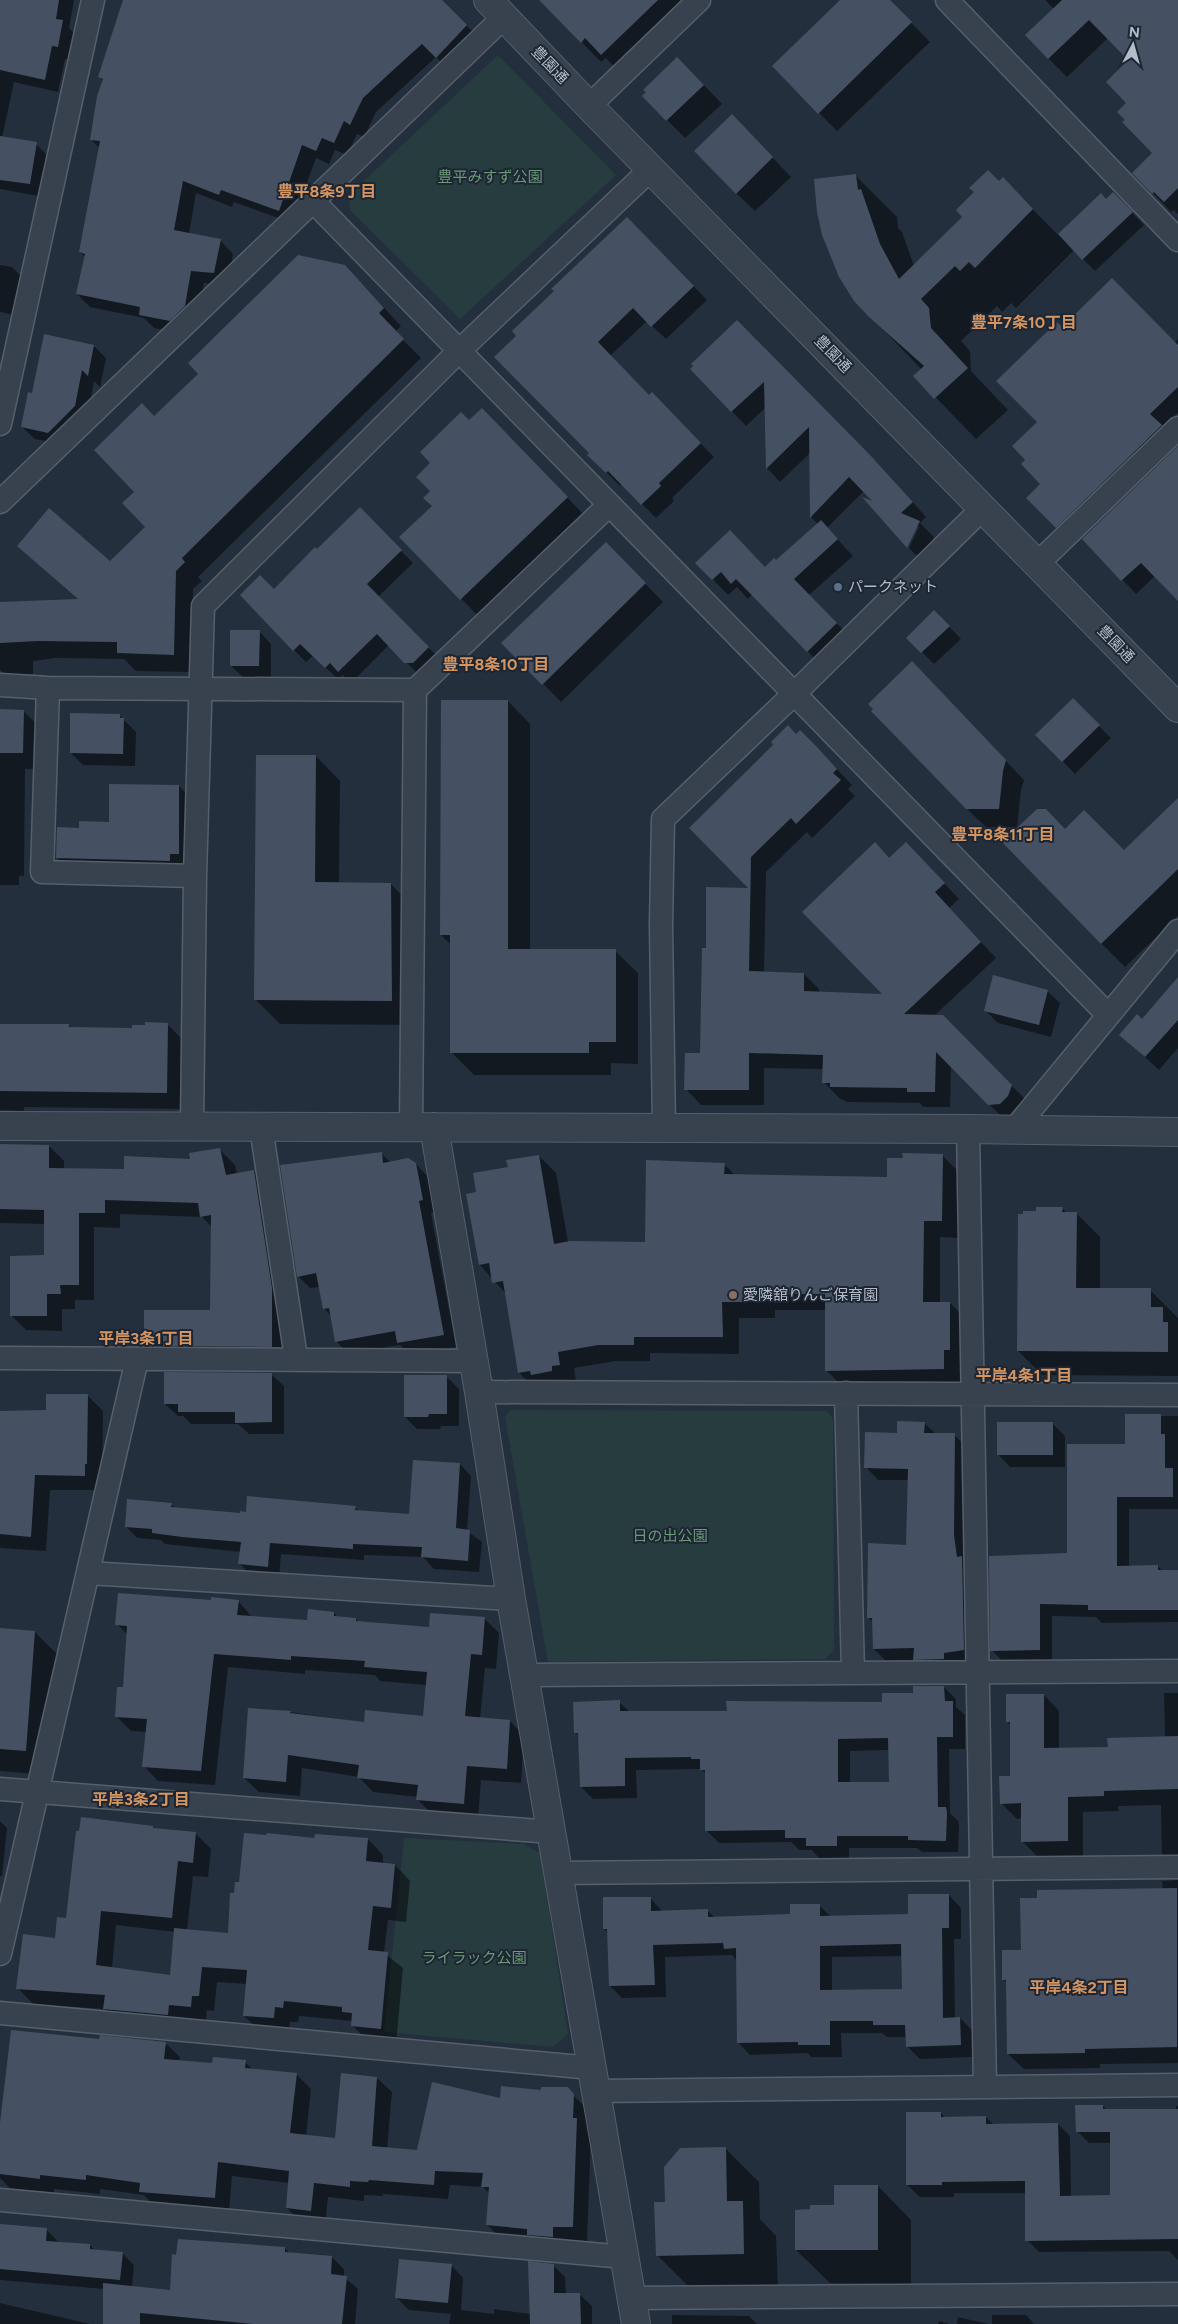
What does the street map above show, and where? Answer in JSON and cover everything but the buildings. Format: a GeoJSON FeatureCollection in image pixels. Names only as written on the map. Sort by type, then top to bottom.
{"type":"FeatureCollection","features":[{"type":"Feature","properties":{"kind":"street"},"geometry":{"type":"LineString","coordinates":[[0,424],[93,0]]}},
{"type":"Feature","properties":{"kind":"street"},"geometry":{"type":"LineString","coordinates":[[589,106],[699,0]]}},
{"type":"Feature","properties":{"kind":"street"},"geometry":{"type":"LineString","coordinates":[[947,0],[1178,240]]}},
{"type":"Feature","properties":{"kind":"street"},"geometry":{"type":"LineString","coordinates":[[0,502],[313,200],[496,8]]}},
{"type":"Feature","properties":{"kind":"street","name":"豊園通"},"geometry":{"type":"LineString","coordinates":[[496,8],[589,106],[652,168],[1178,708]]}},
{"type":"Feature","properties":{"kind":"street"},"geometry":{"type":"LineString","coordinates":[[192,1126],[195,876],[203,606],[459,351],[652,168]]}},
{"type":"Feature","properties":{"kind":"street"},"geometry":{"type":"LineString","coordinates":[[313,200],[1108,1015]]}},
{"type":"Feature","properties":{"kind":"street"},"geometry":{"type":"LineString","coordinates":[[1037,564],[1178,428]]}},
{"type":"Feature","properties":{"kind":"street"},"geometry":{"type":"LineString","coordinates":[[0,685],[48,688],[414,690],[609,505]]}},
{"type":"Feature","properties":{"kind":"street"},"geometry":{"type":"LineString","coordinates":[[664,1129],[663,819],[794,694],[983,508]]}},
{"type":"Feature","properties":{"kind":"street"},"geometry":{"type":"LineString","coordinates":[[48,688],[42,872],[195,876]]}},
{"type":"Feature","properties":{"kind":"street"},"geometry":{"type":"LineString","coordinates":[[414,690],[422,1127],[474,1360],[511,1599],[634,2311],[1178,2294]]}},
{"type":"Feature","properties":{"kind":"street"},"geometry":{"type":"LineString","coordinates":[[1013,1131],[1178,931]]}},
{"type":"Feature","properties":{"kind":"street"},"geometry":{"type":"LineString","coordinates":[[0,1126],[968,1129],[1178,1132]]}},
{"type":"Feature","properties":{"kind":"street"},"geometry":{"type":"LineString","coordinates":[[261,1126],[296,1358]]}},
{"type":"Feature","properties":{"kind":"street"},"geometry":{"type":"LineString","coordinates":[[968,1129],[985,2087]]}},
{"type":"Feature","properties":{"kind":"street"},"geometry":{"type":"LineString","coordinates":[[0,1358],[474,1360]]}},
{"type":"Feature","properties":{"kind":"street"},"geometry":{"type":"LineString","coordinates":[[0,1954],[137,1358]]}},
{"type":"Feature","properties":{"kind":"street"},"geometry":{"type":"LineString","coordinates":[[479,1392],[1178,1395]]}},
{"type":"Feature","properties":{"kind":"street"},"geometry":{"type":"LineString","coordinates":[[846,1393],[853,1673]]}},
{"type":"Feature","properties":{"kind":"street"},"geometry":{"type":"LineString","coordinates":[[88,1573],[511,1599]]}},
{"type":"Feature","properties":{"kind":"street"},"geometry":{"type":"LineString","coordinates":[[525,1675],[1178,1671]]}},
{"type":"Feature","properties":{"kind":"street"},"geometry":{"type":"LineString","coordinates":[[0,1789],[551,1832]]}},
{"type":"Feature","properties":{"kind":"street"},"geometry":{"type":"LineString","coordinates":[[558,1873],[1178,1867]]}},
{"type":"Feature","properties":{"kind":"street"},"geometry":{"type":"LineString","coordinates":[[0,2013],[595,2080],[985,2087],[1178,2085]]}},
{"type":"Feature","properties":{"kind":"street"},"geometry":{"type":"LineString","coordinates":[[0,2200],[624,2258]]}},
{"type":"Feature","properties":{"kind":"green space","name":"豊平みすず公園"},"geometry":{"type":"Polygon","coordinates":[[[498,55],[616,175],[460,319],[350,210],[349,195],[498,55]]]}},
{"type":"Feature","properties":{"kind":"green space","name":"日の出公園"},"geometry":{"type":"Polygon","coordinates":[[[510,1410],[827,1411],[833,1419],[834,1650],[825,1659],[548,1662],[505,1417],[510,1410]]]}},
{"type":"Feature","properties":{"kind":"green space","name":"ライラック公園"},"geometry":{"type":"Polygon","coordinates":[[[404,1838],[524,1844],[540,1853],[568,2034],[553,2047],[384,2032],[404,1838]]]}},
{"type":"Feature","properties":{"kind":"place","name":"パークネット"},"geometry":{"type":"Point","coordinates":[838,587]}},
{"type":"Feature","properties":{"kind":"place","name":"愛隣舘りんご保育園"},"geometry":{"type":"Point","coordinates":[733,1295]}},
{"type":"Feature","properties":{"kind":"district","name":"豊平8条9丁目"},"geometry":{"type":"Point","coordinates":[327,191]}},
{"type":"Feature","properties":{"kind":"district","name":"豊平7条10丁目"},"geometry":{"type":"Point","coordinates":[1024,322]}},
{"type":"Feature","properties":{"kind":"district","name":"豊平8条10丁目"},"geometry":{"type":"Point","coordinates":[496,664]}},
{"type":"Feature","properties":{"kind":"district","name":"豊平8条11丁目"},"geometry":{"type":"Point","coordinates":[1003,834]}},
{"type":"Feature","properties":{"kind":"district","name":"平岸3条1丁目"},"geometry":{"type":"Point","coordinates":[146,1338]}},
{"type":"Feature","properties":{"kind":"district","name":"平岸4条1丁目"},"geometry":{"type":"Point","coordinates":[1024,1375]}},
{"type":"Feature","properties":{"kind":"district","name":"平岸3条2丁目"},"geometry":{"type":"Point","coordinates":[141,1799]}},
{"type":"Feature","properties":{"kind":"district","name":"平岸4条2丁目"},"geometry":{"type":"Point","coordinates":[1079,1987]}}]}
